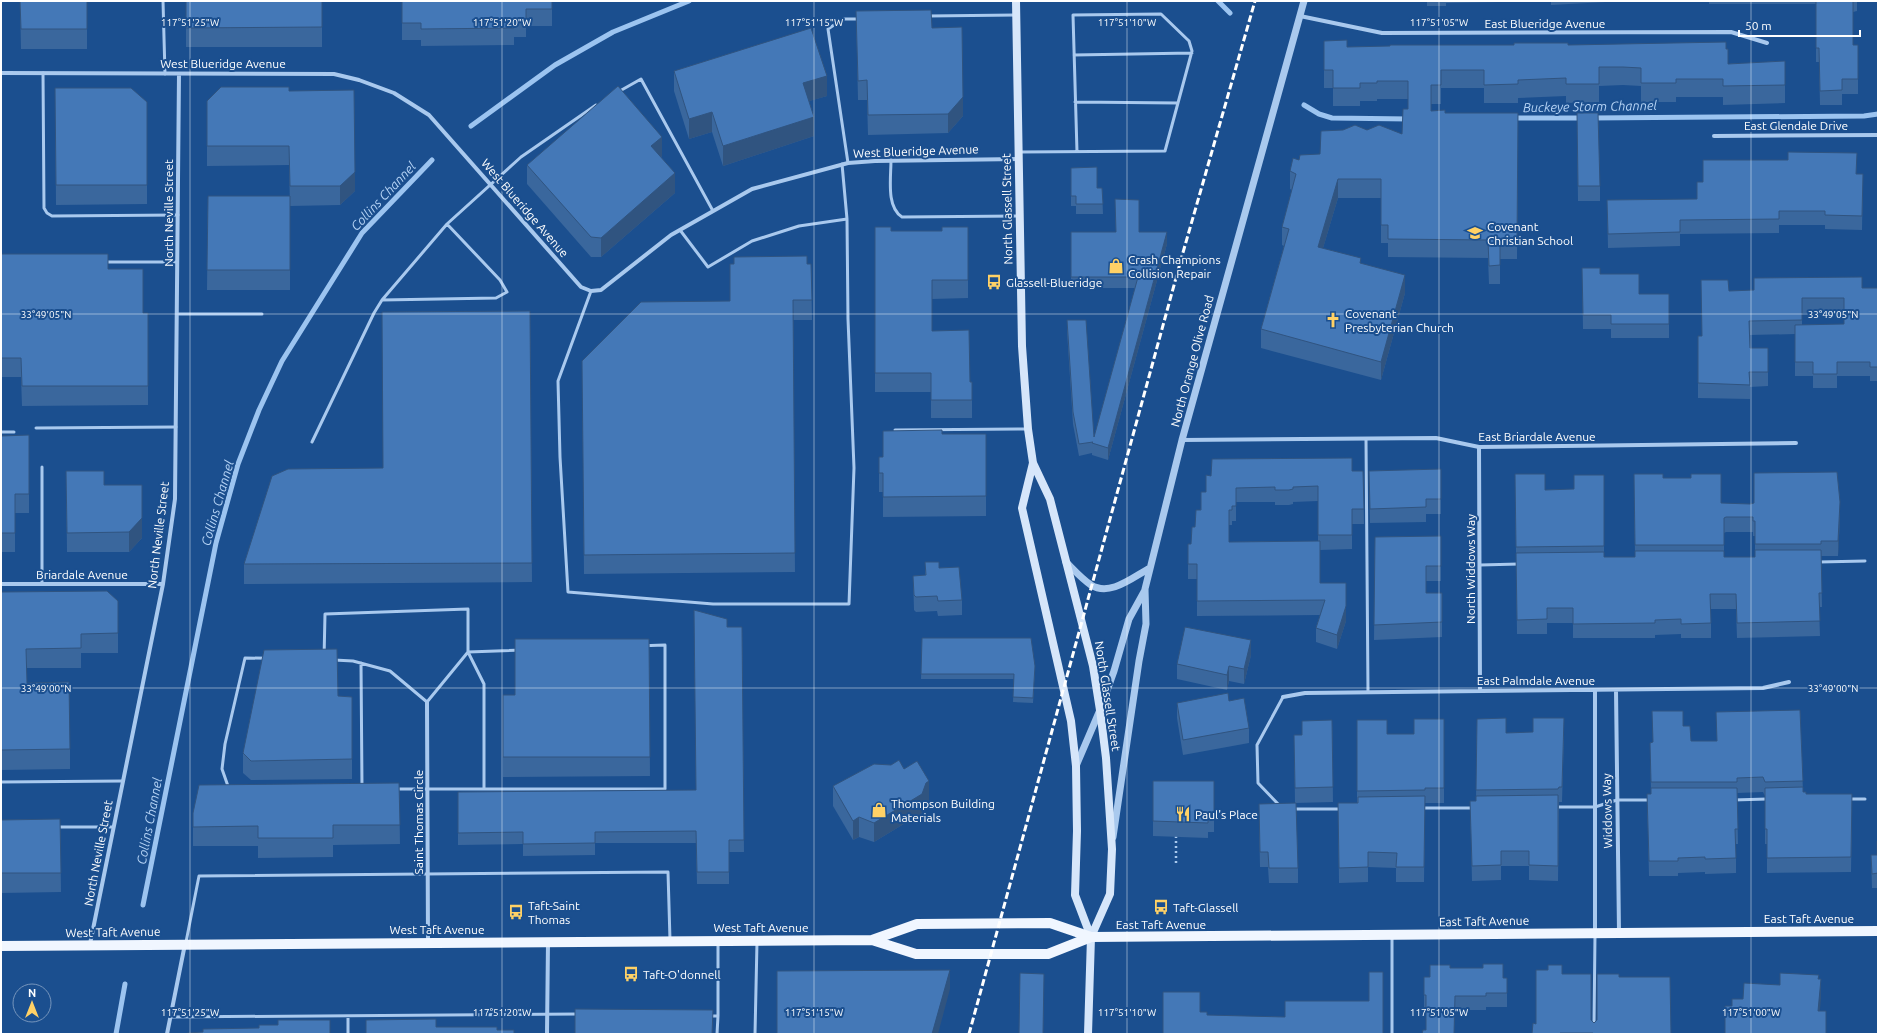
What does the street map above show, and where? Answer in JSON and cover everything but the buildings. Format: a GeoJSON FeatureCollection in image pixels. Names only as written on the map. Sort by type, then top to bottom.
{"type":"FeatureCollection","features":[{"type":"Feature","properties":{"kind":"main road","name":"North Glassell Street"},"geometry":{"type":"LineString","coordinates":[[1016,1],[1022,346],[1028,429],[1033,463],[1050,499],[1093,666],[1106,758],[1112,849],[1110,894],[1091,937],[1088,1034]]}},
{"type":"Feature","properties":{"kind":"main road","name":"North Glassell Street"},"geometry":{"type":"LineString","coordinates":[[1033,463],[1022,508],[1064,688],[1070,721],[1076,766],[1077,830],[1075,895],[1091,937]]}},
{"type":"Feature","properties":{"kind":"main road","name":"West Taft Avenue"},"geometry":{"type":"LineString","coordinates":[[872,940],[917,924],[1050,924],[1091,937]]}},
{"type":"Feature","properties":{"kind":"main road","name":"East Taft Avenue"},"geometry":{"type":"LineString","coordinates":[[1091,937],[1878,931]]}},
{"type":"Feature","properties":{"kind":"main road","name":"West Taft Avenue"},"geometry":{"type":"LineString","coordinates":[[1,946],[670,940],[872,940],[916,954],[1048,954],[1091,937]]}},
{"type":"Feature","properties":{"kind":"street","name":"North Orange Olive Road"},"geometry":{"type":"LineString","coordinates":[[1112,849],[1137,675],[1146,624],[1145,589],[1182,440],[1304,1]]}},
{"type":"Feature","properties":{"kind":"street","name":"East Blueridge Avenue"},"geometry":{"type":"LineString","coordinates":[[1300,16],[1382,34],[1731,32],[1767,43]]}},
{"type":"Feature","properties":{"kind":"street","name":"West Blueridge Avenue"},"geometry":{"type":"LineString","coordinates":[[1,73],[334,74],[394,93],[429,115],[581,288],[591,291],[601,290],[671,235],[752,189],[848,163],[1019,155]]}},
{"type":"Feature","properties":{"kind":"street","name":"North Neville Street"},"geometry":{"type":"LineString","coordinates":[[90,945],[163,584],[175,499],[179,74]]}},
{"type":"Feature","properties":{"kind":"street","name":"East Glendale Drive"},"geometry":{"type":"LineString","coordinates":[[1714,136],[1878,135]]}},
{"type":"Feature","properties":{"kind":"street","name":"East Briardale Avenue"},"geometry":{"type":"LineString","coordinates":[[1182,440],[1436,438],[1479,447],[1796,443]]}},
{"type":"Feature","properties":{"kind":"street","name":"North Widdows Way"},"geometry":{"type":"LineString","coordinates":[[1479,447],[1480,691]]}},
{"type":"Feature","properties":{"kind":"street"},"geometry":{"type":"LineString","coordinates":[[1066,562],[1088,583],[1104,590],[1113,588],[1150,568]]}},
{"type":"Feature","properties":{"kind":"street","name":"Briardale Avenue"},"geometry":{"type":"LineString","coordinates":[[1,584],[163,584]]}},
{"type":"Feature","properties":{"kind":"street","name":"North Orange Olive Road"},"geometry":{"type":"LineString","coordinates":[[1076,766],[1100,710],[1114,671],[1129,618],[1145,589]]}},
{"type":"Feature","properties":{"kind":"street","name":"East Palmdale Avenue"},"geometry":{"type":"LineString","coordinates":[[1283,697],[1305,693],[1763,688],[1789,682]]}},
{"type":"Feature","properties":{"kind":"street","name":"Widdows Way"},"geometry":{"type":"LineString","coordinates":[[1595,690],[1595,933]]}},
{"type":"Feature","properties":{"kind":"street","name":"Widdows Way"},"geometry":{"type":"LineString","coordinates":[[1616,690],[1619,933]]}},
{"type":"Feature","properties":{"kind":"street","name":"Saint Thomas Circle"},"geometry":{"type":"LineString","coordinates":[[427,702],[428,942]]}},
{"type":"Feature","properties":{"kind":"street"},"geometry":{"type":"LineString","coordinates":[[547,1034],[548,941]]}},
{"type":"Feature","properties":{"kind":"street"},"geometry":{"type":"LineString","coordinates":[[167,1034],[185,944]]}},
{"type":"Feature","properties":{"kind":"lane"},"geometry":{"type":"LineString","coordinates":[[163,1],[165,74]]}},
{"type":"Feature","properties":{"kind":"lane"},"geometry":{"type":"LineString","coordinates":[[1019,155],[1077,152],[1165,151],[1192,53],[1189,41],[1161,14],[1072,15],[1077,152]]}},
{"type":"Feature","properties":{"kind":"lane"},"geometry":{"type":"LineString","coordinates":[[920,16],[1016,15]]}},
{"type":"Feature","properties":{"kind":"lane"},"geometry":{"type":"LineString","coordinates":[[848,163],[828,29],[843,19],[866,18]]}},
{"type":"Feature","properties":{"kind":"lane"},"geometry":{"type":"LineString","coordinates":[[1074,55],[1192,53]]}},
{"type":"Feature","properties":{"kind":"lane"},"geometry":{"type":"LineString","coordinates":[[43,73],[44,208],[47,213],[52,216],[178,215]]}},
{"type":"Feature","properties":{"kind":"lane"},"geometry":{"type":"LineString","coordinates":[[615,94],[641,79],[714,211]]}},
{"type":"Feature","properties":{"kind":"lane"},"geometry":{"type":"LineString","coordinates":[[312,442],[374,313],[382,300],[447,224],[490,184],[522,157],[583,113],[602,102]]}},
{"type":"Feature","properties":{"kind":"lane"},"geometry":{"type":"LineString","coordinates":[[1076,102],[1178,104]]}},
{"type":"Feature","properties":{"kind":"lane"},"geometry":{"type":"LineString","coordinates":[[891,160],[892,205],[896,213],[902,217],[1020,216]]}},
{"type":"Feature","properties":{"kind":"lane"},"geometry":{"type":"LineString","coordinates":[[591,291],[558,381],[560,457],[568,592],[714,604],[849,604],[854,468],[848,319],[847,219],[842,164]]}},
{"type":"Feature","properties":{"kind":"lane"},"geometry":{"type":"LineString","coordinates":[[680,230],[708,267],[752,241],[799,226],[847,219]]}},
{"type":"Feature","properties":{"kind":"lane"},"geometry":{"type":"LineString","coordinates":[[382,300],[496,298],[507,292],[500,280],[447,224]]}},
{"type":"Feature","properties":{"kind":"lane"},"geometry":{"type":"LineString","coordinates":[[99,262],[177,262]]}},
{"type":"Feature","properties":{"kind":"lane"},"geometry":{"type":"LineString","coordinates":[[177,314],[262,314]]}},
{"type":"Feature","properties":{"kind":"lane"},"geometry":{"type":"LineString","coordinates":[[36,428],[176,427]]}},
{"type":"Feature","properties":{"kind":"lane"},"geometry":{"type":"LineString","coordinates":[[895,430],[1028,429]]}},
{"type":"Feature","properties":{"kind":"lane"},"geometry":{"type":"LineString","coordinates":[[1,432],[14,432]]}},
{"type":"Feature","properties":{"kind":"lane"},"geometry":{"type":"LineString","coordinates":[[1366,439],[1368,692]]}},
{"type":"Feature","properties":{"kind":"lane"},"geometry":{"type":"LineString","coordinates":[[42,467],[42,584]]}},
{"type":"Feature","properties":{"kind":"lane"},"geometry":{"type":"LineString","coordinates":[[1817,562],[1865,561]]}},
{"type":"Feature","properties":{"kind":"lane"},"geometry":{"type":"LineString","coordinates":[[1480,565],[1522,564]]}},
{"type":"Feature","properties":{"kind":"lane"},"geometry":{"type":"LineString","coordinates":[[324,660],[325,614],[468,609],[468,652],[484,684],[484,789]]}},
{"type":"Feature","properties":{"kind":"lane"},"geometry":{"type":"LineString","coordinates":[[665,645],[665,788],[229,789],[222,769],[225,744],[245,658],[324,660],[361,663],[390,671],[427,702],[468,652],[665,645]]}},
{"type":"Feature","properties":{"kind":"lane"},"geometry":{"type":"LineString","coordinates":[[361,663],[362,788]]}},
{"type":"Feature","properties":{"kind":"lane"},"geometry":{"type":"LineString","coordinates":[[1283,697],[1257,745],[1258,783],[1283,809]]}},
{"type":"Feature","properties":{"kind":"lane"},"geometry":{"type":"LineString","coordinates":[[1,782],[123,781]]}},
{"type":"Feature","properties":{"kind":"lane"},"geometry":{"type":"LineString","coordinates":[[1731,800],[1771,799]]}},
{"type":"Feature","properties":{"kind":"lane"},"geometry":{"type":"LineString","coordinates":[[1842,799],[1865,799]]}},
{"type":"Feature","properties":{"kind":"lane"},"geometry":{"type":"LineString","coordinates":[[1551,807],[1595,807],[1617,800],[1652,800]]}},
{"type":"Feature","properties":{"kind":"lane"},"geometry":{"type":"LineString","coordinates":[[1417,808],[1480,808]]}},
{"type":"Feature","properties":{"kind":"lane"},"geometry":{"type":"LineString","coordinates":[[1291,809],[1346,809]]}},
{"type":"Feature","properties":{"kind":"lane"},"geometry":{"type":"LineString","coordinates":[[53,827],[113,827]]}},
{"type":"Feature","properties":{"kind":"lane"},"geometry":{"type":"LineString","coordinates":[[185,944],[199,876],[668,872],[670,940]]}},
{"type":"Feature","properties":{"kind":"lane"},"geometry":{"type":"LineString","coordinates":[[1594,1026],[1595,933]]}},
{"type":"Feature","properties":{"kind":"lane"},"geometry":{"type":"LineString","coordinates":[[1392,935],[1392,1034]]}},
{"type":"Feature","properties":{"kind":"lane"},"geometry":{"type":"LineString","coordinates":[[718,940],[718,1034]]}},
{"type":"Feature","properties":{"kind":"lane"},"geometry":{"type":"LineString","coordinates":[[755,1034],[757,940]]}},
{"type":"Feature","properties":{"kind":"lane"},"geometry":{"type":"LineString","coordinates":[[170,1017],[586,1014]]}},
{"type":"Feature","properties":{"kind":"lane"},"geometry":{"type":"LineString","coordinates":[[348,1016],[348,1034]]}},
{"type":"Feature","properties":{"kind":"lane"},"geometry":{"type":"LineString","coordinates":[[702,1016],[718,1016]]}},
{"type":"Feature","properties":{"kind":"path"},"geometry":{"type":"LineString","coordinates":[[1176,836],[1176,866]]}},
{"type":"Feature","properties":{"kind":"waterway","name":"Collins Channel"},"geometry":{"type":"LineString","coordinates":[[471,126],[555,65],[613,32],[689,1]]}},
{"type":"Feature","properties":{"kind":"waterway","name":"Buckeye Storm Channel"},"geometry":{"type":"LineString","coordinates":[[1218,1],[1230,13]]}},
{"type":"Feature","properties":{"kind":"waterway","name":"Buckeye Storm Channel"},"geometry":{"type":"LineString","coordinates":[[1304,105],[1319,114],[1332,118],[1409,119]]}},
{"type":"Feature","properties":{"kind":"waterway","name":"Buckeye Storm Channel"},"geometry":{"type":"LineString","coordinates":[[1591,118],[1864,116],[1878,114]]}},
{"type":"Feature","properties":{"kind":"waterway","name":"Buckeye Storm Channel"},"geometry":{"type":"LineString","coordinates":[[1513,118],[1583,118]]}},
{"type":"Feature","properties":{"kind":"waterway","name":"Collins Channel"},"geometry":{"type":"LineString","coordinates":[[143,905],[216,543],[238,464],[259,410],[282,361],[362,233],[432,160]]}},
{"type":"Feature","properties":{"kind":"waterway","name":"Collins Channel"},"geometry":{"type":"LineString","coordinates":[[116,1034],[125,984]]}},
{"type":"Feature","properties":{"kind":"railway"},"geometry":{"type":"LineString","coordinates":[[969,1034],[1182,256],[1255,1]]}},
{"type":"Feature","properties":{"kind":"place","name":"Covenant Christian School"},"geometry":{"type":"Point","coordinates":[1475,233]}},
{"type":"Feature","properties":{"kind":"place","name":"Crash Champions Collision Repair"},"geometry":{"type":"Point","coordinates":[1116,266]}},
{"type":"Feature","properties":{"kind":"place","name":"Glassell-Blueridge"},"geometry":{"type":"Point","coordinates":[994,282]}},
{"type":"Feature","properties":{"kind":"place","name":"Covenant Presbyterian Church"},"geometry":{"type":"Point","coordinates":[1333,320]}},
{"type":"Feature","properties":{"kind":"place","name":"Thompson Building Materials"},"geometry":{"type":"Point","coordinates":[879,810]}},
{"type":"Feature","properties":{"kind":"place","name":"Paul's Place"},"geometry":{"type":"Point","coordinates":[1183,814]}},
{"type":"Feature","properties":{"kind":"place","name":"Taft-Glassell"},"geometry":{"type":"Point","coordinates":[1161,907]}},
{"type":"Feature","properties":{"kind":"place","name":"Taft-Saint Thomas"},"geometry":{"type":"Point","coordinates":[516,912]}},
{"type":"Feature","properties":{"kind":"place","name":"Taft-O'donnell"},"geometry":{"type":"Point","coordinates":[631,974]}}]}
